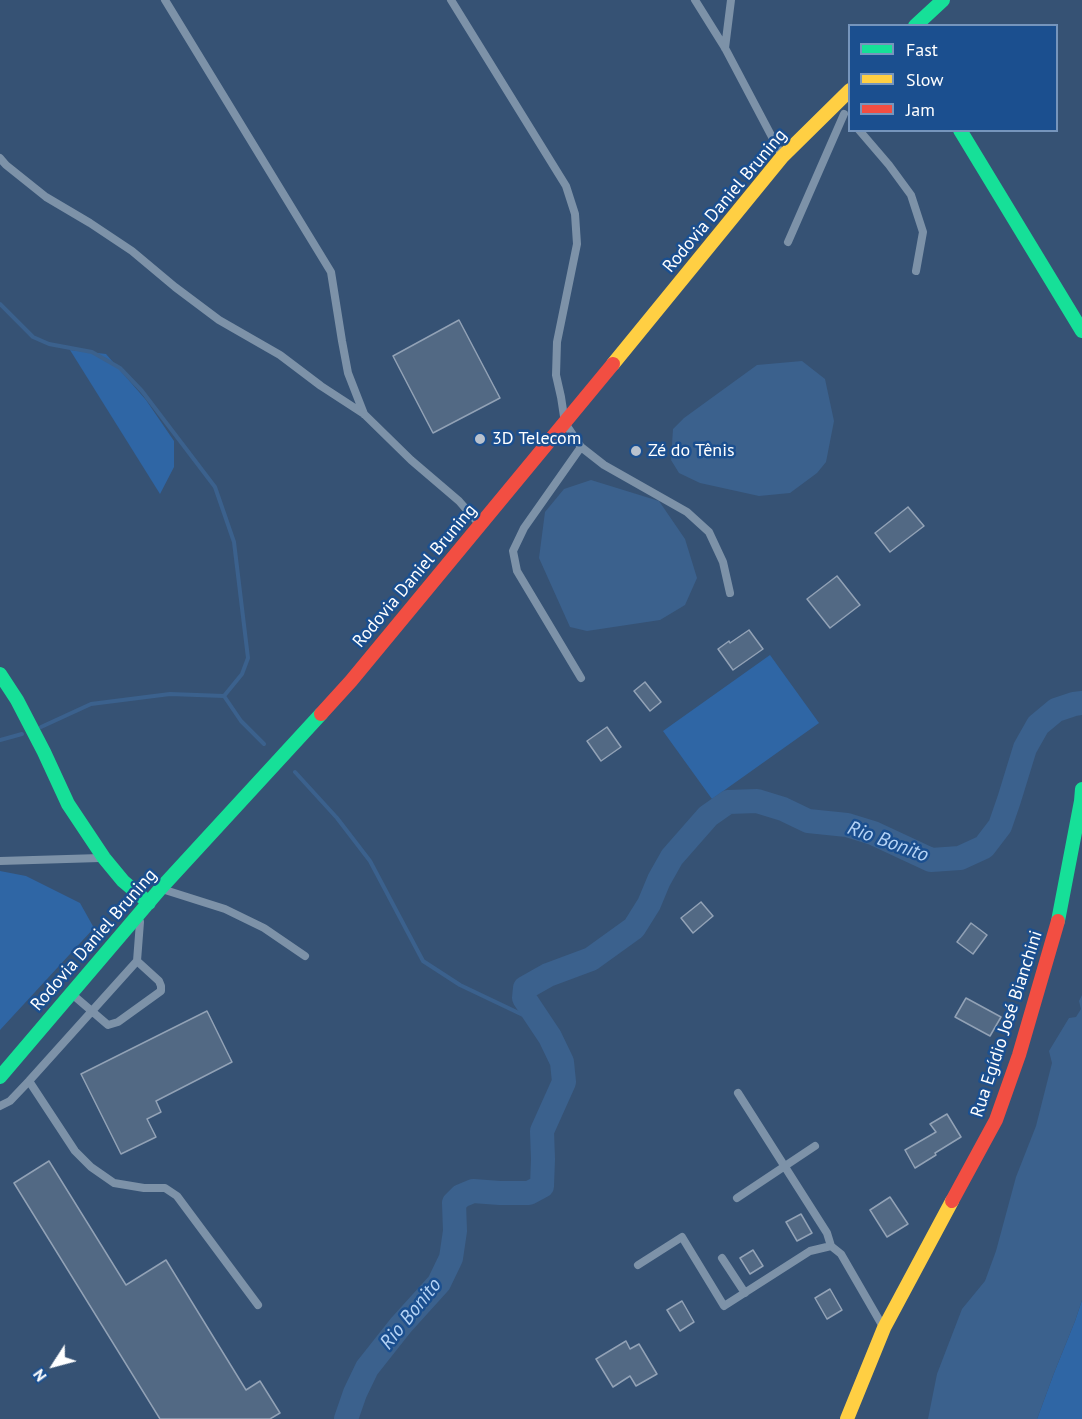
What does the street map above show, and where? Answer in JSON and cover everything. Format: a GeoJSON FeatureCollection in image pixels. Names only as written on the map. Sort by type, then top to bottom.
{"type":"FeatureCollection","features":[{"type":"Feature","properties":{"kind":"main road"},"geometry":{"type":"LineString","coordinates":[[917,24],[943,0]]}},
{"type":"Feature","properties":{"kind":"main road","name":"Rodovia Daniel Bruning"},"geometry":{"type":"LineString","coordinates":[[0,1077],[161,888],[351,681],[782,157],[843,113],[848,94]]}},
{"type":"Feature","properties":{"kind":"main road"},"geometry":{"type":"LineString","coordinates":[[961,132],[1082,332]]}},
{"type":"Feature","properties":{"kind":"main road"},"geometry":{"type":"LineString","coordinates":[[0,674],[12,699],[45,752],[68,804],[104,858],[145,908]]}},
{"type":"Feature","properties":{"kind":"main road","name":"Rua Egídio José Bianchini"},"geometry":{"type":"LineString","coordinates":[[847,1419],[884,1328],[996,1120],[1019,1055],[1058,927],[1082,789]]}},
{"type":"Feature","properties":{"kind":"lane"},"geometry":{"type":"LineString","coordinates":[[165,0],[331,272],[348,373],[364,414]]}},
{"type":"Feature","properties":{"kind":"lane"},"geometry":{"type":"LineString","coordinates":[[451,0],[567,186],[575,214],[577,244],[557,342],[556,375],[565,423],[581,447],[604,465],[687,512],[709,532],[723,562],[730,593]]}},
{"type":"Feature","properties":{"kind":"lane"},"geometry":{"type":"LineString","coordinates":[[695,0],[725,48],[782,157]]}},
{"type":"Feature","properties":{"kind":"lane"},"geometry":{"type":"LineString","coordinates":[[725,48],[731,0]]}},
{"type":"Feature","properties":{"kind":"lane"},"geometry":{"type":"LineString","coordinates":[[788,242],[843,113]]}},
{"type":"Feature","properties":{"kind":"lane"},"geometry":{"type":"LineString","coordinates":[[861,132],[890,165],[911,195],[923,232],[916,271]]}},
{"type":"Feature","properties":{"kind":"lane"},"geometry":{"type":"LineString","coordinates":[[0,158],[46,197],[132,251],[219,320],[280,355],[321,386],[364,414],[411,460],[459,501],[480,525]]}},
{"type":"Feature","properties":{"kind":"lane"},"geometry":{"type":"LineString","coordinates":[[581,447],[524,528],[513,551],[517,571],[581,678]]}},
{"type":"Feature","properties":{"kind":"lane"},"geometry":{"type":"LineString","coordinates":[[0,861],[104,858]]}},
{"type":"Feature","properties":{"kind":"lane"},"geometry":{"type":"LineString","coordinates":[[161,888],[225,909],[264,928],[305,956]]}},
{"type":"Feature","properties":{"kind":"lane"},"geometry":{"type":"LineString","coordinates":[[0,1106],[9,1101],[29,1081],[138,961],[145,908]]}},
{"type":"Feature","properties":{"kind":"lane"},"geometry":{"type":"LineString","coordinates":[[71,993],[108,1024],[118,1022],[161,991],[159,981],[138,961]]}},
{"type":"Feature","properties":{"kind":"lane"},"geometry":{"type":"LineString","coordinates":[[29,1081],[75,1151],[91,1167],[114,1183],[144,1188],[165,1188],[177,1196],[258,1305]]}},
{"type":"Feature","properties":{"kind":"lane"},"geometry":{"type":"LineString","coordinates":[[738,1094],[827,1233],[831,1246],[841,1254],[884,1328]]}},
{"type":"Feature","properties":{"kind":"lane"},"geometry":{"type":"LineString","coordinates":[[736,1198],[815,1146]]}},
{"type":"Feature","properties":{"kind":"lane"},"geometry":{"type":"LineString","coordinates":[[638,1265],[682,1237],[724,1306],[810,1251],[831,1246]]}},
{"type":"Feature","properties":{"kind":"lane"},"geometry":{"type":"LineString","coordinates":[[722,1258],[745,1293]]}},
{"type":"Feature","properties":{"kind":"shaded area"},"geometry":{"type":"Polygon","coordinates":[[[70,350],[106,354],[146,400],[174,441],[174,467],[160,494],[70,350]]]}},
{"type":"Feature","properties":{"kind":"shaded area"},"geometry":{"type":"Polygon","coordinates":[[[802,361],[825,379],[834,421],[826,462],[817,473],[790,493],[759,496],[700,483],[679,473],[671,460],[673,429],[684,418],[757,365],[802,361]]]}},
{"type":"Feature","properties":{"kind":"shaded area"},"geometry":{"type":"Polygon","coordinates":[[[591,480],[659,501],[685,539],[697,578],[685,605],[660,620],[587,631],[570,627],[539,558],[545,512],[564,489],[591,480]]]}},
{"type":"Feature","properties":{"kind":"shaded area"},"geometry":{"type":"Polygon","coordinates":[[[770,655],[819,723],[712,799],[663,731],[770,655]]]}},
{"type":"Feature","properties":{"kind":"shaded area"},"geometry":{"type":"Polygon","coordinates":[[[0,871],[26,876],[80,903],[94,928],[0,1030],[0,871]]]}},
{"type":"Feature","properties":{"kind":"shaded area"},"geometry":{"type":"Polygon","coordinates":[[[1082,995],[1082,1300],[1075,1321],[1037,1419],[928,1419],[937,1374],[962,1309],[985,1281],[996,1251],[1016,1177],[1036,1126],[1052,1063],[1049,1051],[1069,1018],[1076,1017],[1081,1009],[1079,1001],[1082,995]]]}},
{"type":"Feature","properties":{"kind":"shaded area"},"geometry":{"type":"Polygon","coordinates":[[[1082,1300],[1082,1419],[1037,1419],[1075,1321],[1082,1300]]]}},
{"type":"Feature","properties":{"kind":"building"},"geometry":{"type":"Polygon","coordinates":[[[459,320],[500,398],[433,433],[393,356],[459,320]]]}},
{"type":"Feature","properties":{"kind":"building"},"geometry":{"type":"Polygon","coordinates":[[[908,507],[924,526],[890,552],[875,533],[908,507]]]}},
{"type":"Feature","properties":{"kind":"building"},"geometry":{"type":"Polygon","coordinates":[[[837,576],[860,605],[830,628],[807,599],[837,576]]]}},
{"type":"Feature","properties":{"kind":"building"},"geometry":{"type":"Polygon","coordinates":[[[749,630],[763,649],[733,670],[718,649],[749,630]]]}},
{"type":"Feature","properties":{"kind":"building"},"geometry":{"type":"Polygon","coordinates":[[[645,682],[661,702],[650,711],[634,691],[645,682]]]}},
{"type":"Feature","properties":{"kind":"building"},"geometry":{"type":"Polygon","coordinates":[[[607,727],[621,747],[601,761],[587,741],[607,727]]]}},
{"type":"Feature","properties":{"kind":"building"},"geometry":{"type":"Polygon","coordinates":[[[701,902],[713,916],[693,933],[681,918],[701,902]]]}},
{"type":"Feature","properties":{"kind":"building"},"geometry":{"type":"Polygon","coordinates":[[[971,923],[987,935],[973,954],[957,942],[971,923]]]}},
{"type":"Feature","properties":{"kind":"building"},"geometry":{"type":"Polygon","coordinates":[[[966,998],[1001,1017],[990,1036],[955,1017],[966,998]]]}},
{"type":"Feature","properties":{"kind":"building"},"geometry":{"type":"Polygon","coordinates":[[[207,1011],[232,1062],[156,1101],[161,1112],[147,1119],[156,1137],[121,1154],[81,1074],[207,1011]]]}},
{"type":"Feature","properties":{"kind":"building"},"geometry":{"type":"Polygon","coordinates":[[[947,1114],[961,1137],[915,1168],[905,1150],[936,1132],[930,1124],[947,1114]]]}},
{"type":"Feature","properties":{"kind":"building"},"geometry":{"type":"Polygon","coordinates":[[[49,1161],[126,1285],[166,1260],[246,1390],[260,1381],[280,1413],[270,1419],[160,1419],[14,1183],[49,1161]]]}},
{"type":"Feature","properties":{"kind":"building"},"geometry":{"type":"Polygon","coordinates":[[[890,1197],[908,1224],[887,1237],[870,1210],[890,1197]]]}},
{"type":"Feature","properties":{"kind":"building"},"geometry":{"type":"Polygon","coordinates":[[[801,1214],[812,1233],[797,1241],[786,1222],[801,1214]]]}},
{"type":"Feature","properties":{"kind":"building"},"geometry":{"type":"Polygon","coordinates":[[[753,1250],[763,1266],[750,1274],[740,1258],[753,1250]]]}},
{"type":"Feature","properties":{"kind":"building"},"geometry":{"type":"Polygon","coordinates":[[[830,1289],[842,1310],[827,1319],[815,1298],[830,1289]]]}},
{"type":"Feature","properties":{"kind":"building"},"geometry":{"type":"Polygon","coordinates":[[[682,1301],[694,1322],[680,1331],[667,1310],[682,1301]]]}},
{"type":"Feature","properties":{"kind":"building"},"geometry":{"type":"Polygon","coordinates":[[[626,1341],[630,1349],[639,1344],[657,1374],[636,1386],[630,1376],[613,1387],[596,1359],[626,1341]]]}},
{"type":"Feature","properties":{"kind":"waterway"},"geometry":{"type":"LineString","coordinates":[[0,304],[33,337],[49,344],[92,352],[120,368],[142,391],[215,487],[234,542],[248,658],[242,674],[224,696]]}},
{"type":"Feature","properties":{"kind":"waterway"},"geometry":{"type":"LineString","coordinates":[[41,727],[91,704],[170,694],[224,696]]}},
{"type":"Feature","properties":{"kind":"waterway"},"geometry":{"type":"LineString","coordinates":[[224,696],[241,721],[264,744]]}},
{"type":"Feature","properties":{"kind":"waterway","name":"Rio Bonito"},"geometry":{"type":"LineString","coordinates":[[346,1419],[367,1368],[401,1325],[439,1283],[451,1258],[455,1231],[454,1203],[461,1196],[473,1191],[529,1193],[542,1186],[542,1131],[564,1082],[562,1062],[550,1037],[524,998],[525,988],[548,975],[591,959],[634,928],[649,904],[672,857],[708,816],[728,802],[757,801],[783,809],[808,821],[847,825],[873,833],[931,860],[960,858],[984,847],[1000,826],[1025,748],[1038,725],[1056,710],[1082,703]]}},
{"type":"Feature","properties":{"kind":"waterway"},"geometry":{"type":"LineString","coordinates":[[0,740],[22,734]]}},
{"type":"Feature","properties":{"kind":"waterway"},"geometry":{"type":"LineString","coordinates":[[295,772],[337,818],[370,861],[423,961],[460,985],[523,1015],[534,1013]]}},
{"type":"Feature","properties":{"kind":"traffic: fast"},"geometry":{"type":"LineString","coordinates":[[917,24],[943,0]]}},
{"type":"Feature","properties":{"kind":"traffic: fast"},"geometry":{"type":"LineString","coordinates":[[961,132],[1082,331]]}},
{"type":"Feature","properties":{"kind":"traffic: fast"},"geometry":{"type":"LineString","coordinates":[[0,674],[17,700],[68,804],[104,858],[123,881],[149,903]]}},
{"type":"Feature","properties":{"kind":"traffic: fast"},"geometry":{"type":"LineString","coordinates":[[0,1077],[161,888],[321,714]]}},
{"type":"Feature","properties":{"kind":"traffic: fast"},"geometry":{"type":"LineString","coordinates":[[1058,921],[1082,789]]}},
{"type":"Feature","properties":{"kind":"traffic: slow"},"geometry":{"type":"LineString","coordinates":[[613,364],[782,157],[848,92]]}},
{"type":"Feature","properties":{"kind":"traffic: slow"},"geometry":{"type":"LineString","coordinates":[[847,1419],[884,1328],[952,1201]]}},
{"type":"Feature","properties":{"kind":"traffic: jam"},"geometry":{"type":"LineString","coordinates":[[321,714],[351,681],[613,364]]}},
{"type":"Feature","properties":{"kind":"traffic: jam"},"geometry":{"type":"LineString","coordinates":[[952,1201],[996,1120],[1019,1055],[1058,921]]}},
{"type":"Feature","properties":{"kind":"place","name":"3D Telecom"},"geometry":{"type":"Point","coordinates":[480,439]}},
{"type":"Feature","properties":{"kind":"place","name":"Zé do Tênis"},"geometry":{"type":"Point","coordinates":[636,451]}}]}
